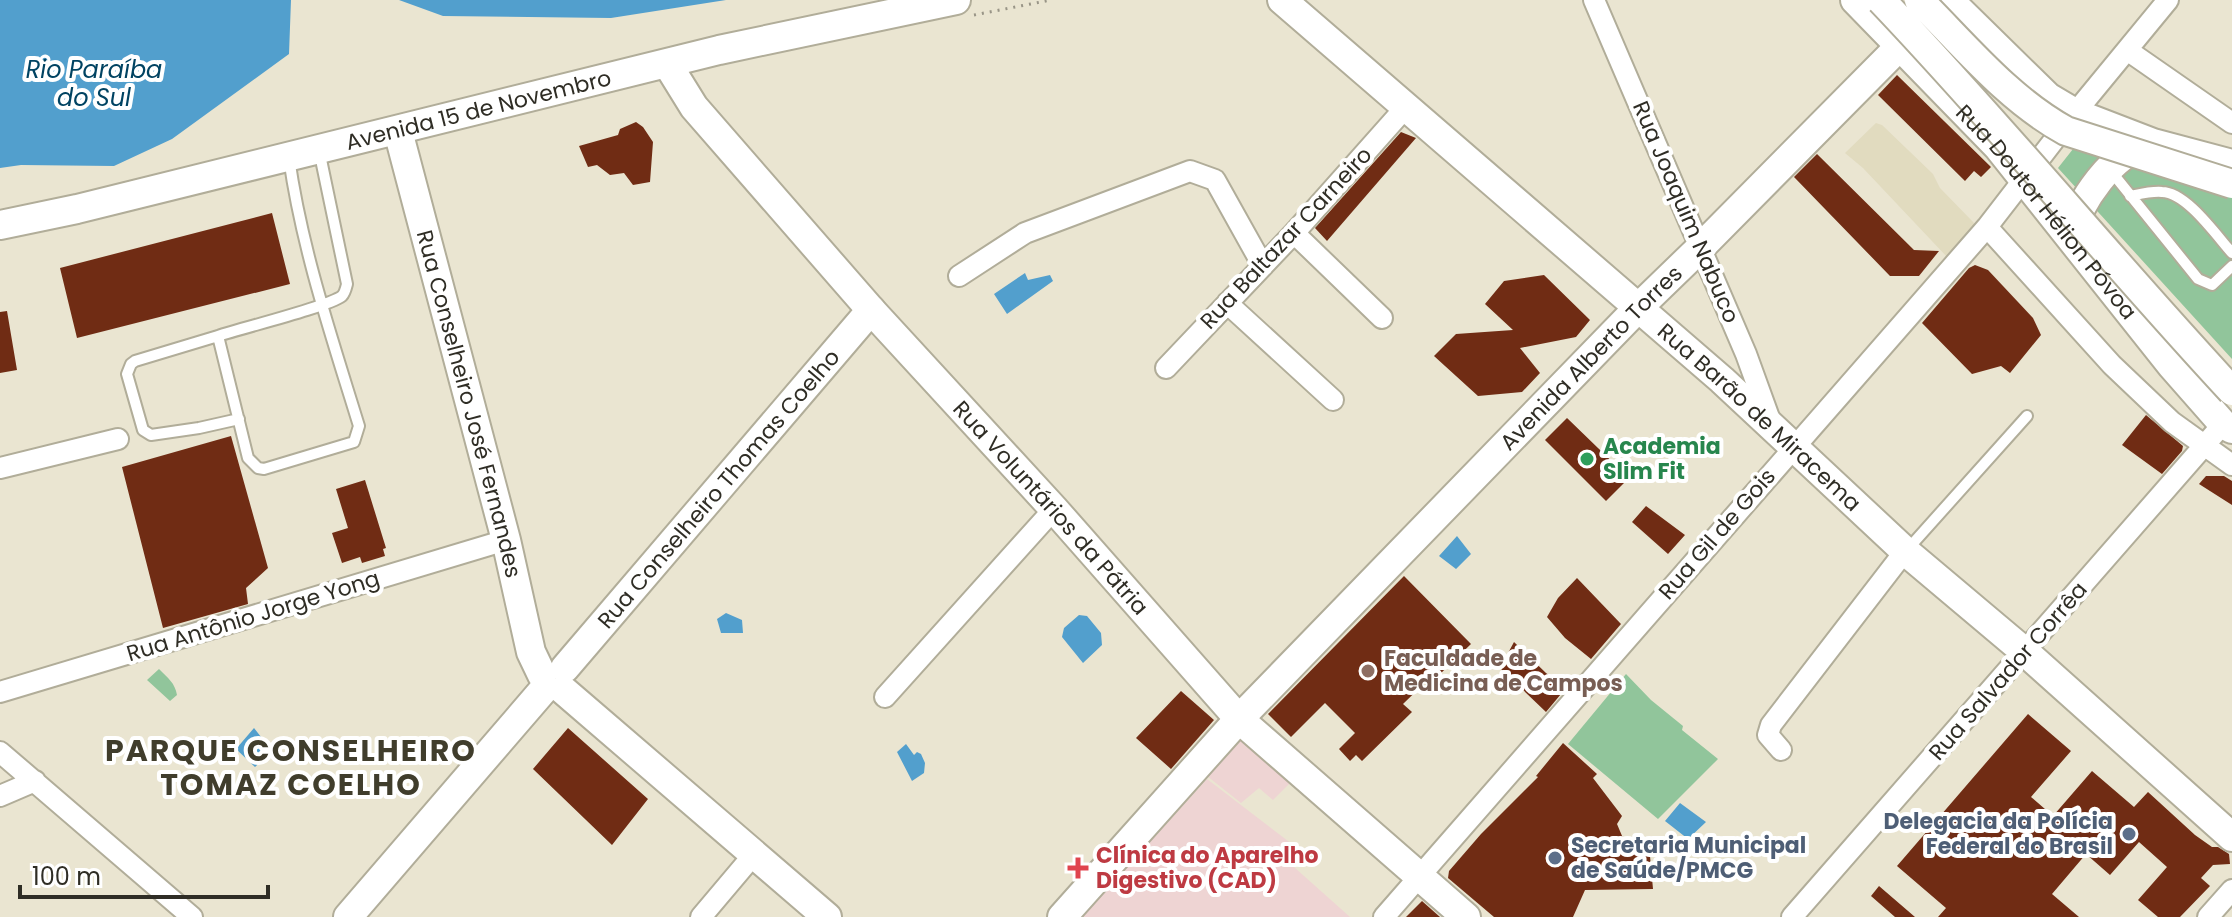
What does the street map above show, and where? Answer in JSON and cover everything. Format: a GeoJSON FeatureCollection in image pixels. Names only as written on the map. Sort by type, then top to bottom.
{"type":"FeatureCollection","features":[{"type":"Feature","properties":{"kind":"main road","name":"Avenida 15 de Novembro"},"geometry":{"type":"LineString","coordinates":[[0,225],[398,131],[719,50],[956,0]]}},
{"type":"Feature","properties":{"kind":"main road","name":"Rua Barão de Miracema"},"geometry":{"type":"LineString","coordinates":[[1282,0],[1722,380],[1905,551],[2025,652],[2232,837]]}},
{"type":"Feature","properties":{"kind":"main road","name":"Rua Doutor Hélion Póvoa"},"geometry":{"type":"LineString","coordinates":[[1855,0],[1970,117],[2228,426]]}},
{"type":"Feature","properties":{"kind":"main road"},"geometry":{"type":"LineString","coordinates":[[1881,0],[2000,127],[2232,391]]}},
{"type":"Feature","properties":{"kind":"main road"},"geometry":{"type":"LineString","coordinates":[[1919,0],[2015,96],[2041,117],[2066,131],[2232,184]]}},
{"type":"Feature","properties":{"kind":"main road"},"geometry":{"type":"LineString","coordinates":[[1947,0],[2048,97],[2075,113],[2153,143],[2232,164]]}},
{"type":"Feature","properties":{"kind":"main road","name":"Avenida Alberto Torres"},"geometry":{"type":"LineString","coordinates":[[1062,917],[1239,719],[1639,307],[1900,46]]}},
{"type":"Feature","properties":{"kind":"main road","name":"Rua Voluntários da Pátria"},"geometry":{"type":"LineString","coordinates":[[668,65],[694,107],[871,310],[1054,509],[1239,719],[1466,917]]}},
{"type":"Feature","properties":{"kind":"main road","name":"Rua Conselheiro José Fernandes"},"geometry":{"type":"LineString","coordinates":[[398,131],[506,540],[531,652],[554,680],[827,917]]}},
{"type":"Feature","properties":{"kind":"main road"},"geometry":{"type":"LineString","coordinates":[[2069,239],[2083,203],[2108,169],[2141,145],[2153,143]]}},
{"type":"Feature","properties":{"kind":"main road","name":"Rua Conselheiro Thomas Coelho"},"geometry":{"type":"LineString","coordinates":[[348,917],[871,310]]}},
{"type":"Feature","properties":{"kind":"street","name":"Rua Joaquim Nabuco"},"geometry":{"type":"LineString","coordinates":[[1594,0],[1746,354],[1773,427]]}},
{"type":"Feature","properties":{"kind":"street","name":"Avenida Alberto Torres"},"geometry":{"type":"LineString","coordinates":[[1900,46],[1947,0]]}},
{"type":"Feature","properties":{"kind":"street","name":"Rua Gil de Gois"},"geometry":{"type":"LineString","coordinates":[[1384,917],[1987,227],[2168,0]]}},
{"type":"Feature","properties":{"kind":"street"},"geometry":{"type":"LineString","coordinates":[[2127,50],[2232,123]]}},
{"type":"Feature","properties":{"kind":"street","name":"Rua Baltazar Carneiro"},"geometry":{"type":"LineString","coordinates":[[1166,368],[1294,233],[1405,108]]}},
{"type":"Feature","properties":{"kind":"street"},"geometry":{"type":"LineString","coordinates":[[959,276],[1025,233],[1190,171],[1215,180],[1263,266]]}},
{"type":"Feature","properties":{"kind":"street"},"geometry":{"type":"LineString","coordinates":[[1987,227],[2112,365],[2172,422],[2232,465]]}},
{"type":"Feature","properties":{"kind":"street"},"geometry":{"type":"LineString","coordinates":[[1294,233],[1382,318]]}},
{"type":"Feature","properties":{"kind":"street"},"geometry":{"type":"LineString","coordinates":[[1227,303],[1333,400]]}},
{"type":"Feature","properties":{"kind":"street"},"geometry":{"type":"LineString","coordinates":[[1722,380],[1746,354]]}},
{"type":"Feature","properties":{"kind":"street","name":"Rua Salvador Corrêa"},"geometry":{"type":"LineString","coordinates":[[1792,917],[2202,446],[2228,426]]}},
{"type":"Feature","properties":{"kind":"street"},"geometry":{"type":"LineString","coordinates":[[0,468],[118,439]]}},
{"type":"Feature","properties":{"kind":"street"},"geometry":{"type":"LineString","coordinates":[[885,697],[1054,509]]}},
{"type":"Feature","properties":{"kind":"street","name":"Rua Antônio Jorge Yong"},"geometry":{"type":"LineString","coordinates":[[0,692],[506,540]]}},
{"type":"Feature","properties":{"kind":"street"},"geometry":{"type":"LineString","coordinates":[[1781,750],[1768,735],[1771,725],[1905,551]]}},
{"type":"Feature","properties":{"kind":"street"},"geometry":{"type":"LineString","coordinates":[[0,752],[192,917]]}},
{"type":"Feature","properties":{"kind":"street"},"geometry":{"type":"LineString","coordinates":[[0,796],[35,781]]}},
{"type":"Feature","properties":{"kind":"street"},"geometry":{"type":"LineString","coordinates":[[701,917],[755,853]]}},
{"type":"Feature","properties":{"kind":"street"},"geometry":{"type":"LineString","coordinates":[[2208,917],[2232,890]]}},
{"type":"Feature","properties":{"kind":"lane"},"geometry":{"type":"LineString","coordinates":[[239,419],[151,435],[143,430],[127,374],[135,361],[341,297],[347,284],[319,149]]}},
{"type":"Feature","properties":{"kind":"lane"},"geometry":{"type":"LineString","coordinates":[[218,336],[248,458],[258,468],[290,463],[354,442],[359,426],[322,304],[301,222],[289,156]]}},
{"type":"Feature","properties":{"kind":"lane"},"geometry":{"type":"LineString","coordinates":[[2108,169],[2205,284],[2212,285],[2232,266]]}},
{"type":"Feature","properties":{"kind":"lane"},"geometry":{"type":"LineString","coordinates":[[2130,196],[2162,192],[2174,194],[2232,253]]}},
{"type":"Feature","properties":{"kind":"lane"},"geometry":{"type":"LineString","coordinates":[[1905,551],[2027,416]]}},
{"type":"Feature","properties":{"kind":"shaded area"},"geometry":{"type":"Polygon","coordinates":[[[1876,123],[1882,125],[1933,174],[1940,188],[1974,223],[1973,229],[1948,258],[1845,153],[1876,123]]]}},
{"type":"Feature","properties":{"kind":"shaded area"},"geometry":{"type":"Polygon","coordinates":[[[1238,731],[1292,781],[1273,800],[1259,788],[1241,803],[1202,772],[1238,731]]]}},
{"type":"Feature","properties":{"kind":"shaded area"},"geometry":{"type":"Polygon","coordinates":[[[1207,779],[1292,844],[1285,859],[1350,917],[1082,917],[1207,779]]]}},
{"type":"Feature","properties":{"kind":"green space"},"geometry":{"type":"Polygon","coordinates":[[[2073,149],[2232,197],[2232,359],[2058,168],[2073,149]]]}},
{"type":"Feature","properties":{"kind":"green space"},"geometry":{"type":"Polygon","coordinates":[[[159,669],[176,691],[177,695],[170,701],[147,680],[159,669]]]}},
{"type":"Feature","properties":{"kind":"green space"},"geometry":{"type":"Polygon","coordinates":[[[1626,674],[1683,726],[1682,730],[1718,759],[1658,819],[1568,744],[1626,674]]]}},
{"type":"Feature","properties":{"kind":"water","name":"Rio Paraíba do Sul"},"geometry":{"type":"Polygon","coordinates":[[[0,0],[291,0],[289,54],[172,139],[114,166],[21,165],[0,168],[0,0]]]}},
{"type":"Feature","properties":{"kind":"water"},"geometry":{"type":"Polygon","coordinates":[[[399,0],[726,0],[611,18],[443,16],[399,0]]]}},
{"type":"Feature","properties":{"kind":"water"},"geometry":{"type":"Polygon","coordinates":[[[1025,273],[1028,280],[1050,275],[1053,281],[1007,314],[994,294],[1025,273]]]}},
{"type":"Feature","properties":{"kind":"water"},"geometry":{"type":"Polygon","coordinates":[[[1457,536],[1471,554],[1456,569],[1439,556],[1457,536]]]}},
{"type":"Feature","properties":{"kind":"water"},"geometry":{"type":"Polygon","coordinates":[[[726,613],[742,620],[743,633],[721,633],[717,619],[726,613]]]}},
{"type":"Feature","properties":{"kind":"water"},"geometry":{"type":"Polygon","coordinates":[[[1079,615],[1087,616],[1101,633],[1102,645],[1083,663],[1062,637],[1064,628],[1079,615]]]}},
{"type":"Feature","properties":{"kind":"water"},"geometry":{"type":"Polygon","coordinates":[[[254,728],[272,751],[255,767],[236,749],[254,728]]]}},
{"type":"Feature","properties":{"kind":"water"},"geometry":{"type":"Polygon","coordinates":[[[906,744],[914,755],[917,752],[921,754],[925,763],[924,773],[912,781],[897,752],[906,744]]]}},
{"type":"Feature","properties":{"kind":"water"},"geometry":{"type":"Polygon","coordinates":[[[1680,803],[1706,822],[1688,839],[1665,821],[1680,803]]]}},
{"type":"Feature","properties":{"kind":"building"},"geometry":{"type":"Polygon","coordinates":[[[1897,75],[1991,167],[1981,177],[1974,171],[1965,181],[1878,95],[1897,75]]]}},
{"type":"Feature","properties":{"kind":"building"},"geometry":{"type":"Polygon","coordinates":[[[636,122],[653,142],[650,182],[633,185],[624,173],[610,175],[597,165],[588,167],[579,146],[618,135],[620,129],[636,122]]]}},
{"type":"Feature","properties":{"kind":"building"},"geometry":{"type":"Polygon","coordinates":[[[1401,132],[1416,138],[1327,241],[1315,228],[1401,132]]]}},
{"type":"Feature","properties":{"kind":"building"},"geometry":{"type":"Polygon","coordinates":[[[1817,154],[1914,250],[1939,251],[1919,276],[1890,276],[1794,177],[1817,154]]]}},
{"type":"Feature","properties":{"kind":"building"},"geometry":{"type":"Polygon","coordinates":[[[272,213],[290,284],[77,338],[60,268],[272,213]]]}},
{"type":"Feature","properties":{"kind":"building"},"geometry":{"type":"Polygon","coordinates":[[[1975,265],[1988,270],[2033,318],[2041,335],[2010,373],[2001,366],[1972,374],[1922,323],[1969,268],[1975,265]]]}},
{"type":"Feature","properties":{"kind":"building"},"geometry":{"type":"Polygon","coordinates":[[[1544,275],[1590,320],[1576,337],[1520,348],[1540,373],[1522,392],[1478,396],[1434,356],[1456,334],[1513,330],[1485,304],[1504,281],[1544,275]]]}},
{"type":"Feature","properties":{"kind":"building"},"geometry":{"type":"Polygon","coordinates":[[[7,311],[17,370],[0,373],[0,312],[7,311]]]}},
{"type":"Feature","properties":{"kind":"building"},"geometry":{"type":"Polygon","coordinates":[[[2146,415],[2183,446],[2162,474],[2122,445],[2146,415]]]}},
{"type":"Feature","properties":{"kind":"building","name":"Academia Slim Fit"},"geometry":{"type":"Polygon","coordinates":[[[1567,418],[1629,478],[1606,501],[1545,440],[1567,418]]]}},
{"type":"Feature","properties":{"kind":"building"},"geometry":{"type":"Polygon","coordinates":[[[231,436],[268,568],[246,588],[248,604],[163,628],[122,467],[231,436]]]}},
{"type":"Feature","properties":{"kind":"building"},"geometry":{"type":"Polygon","coordinates":[[[2206,476],[2224,476],[2232,481],[2232,505],[2199,484],[2206,476]]]}},
{"type":"Feature","properties":{"kind":"building"},"geometry":{"type":"Polygon","coordinates":[[[365,480],[386,548],[383,549],[385,556],[362,563],[360,557],[342,563],[332,533],[348,528],[336,489],[365,480]]]}},
{"type":"Feature","properties":{"kind":"building"},"geometry":{"type":"Polygon","coordinates":[[[1646,506],[1685,535],[1668,554],[1632,522],[1646,506]]]}},
{"type":"Feature","properties":{"kind":"building","name":"Faculdade de Medicina de Campos"},"geometry":{"type":"Polygon","coordinates":[[[1404,576],[1471,644],[1403,704],[1412,712],[1362,761],[1356,755],[1350,761],[1339,749],[1355,733],[1325,703],[1291,737],[1268,714],[1404,576]]]}},
{"type":"Feature","properties":{"kind":"building"},"geometry":{"type":"Polygon","coordinates":[[[1577,578],[1621,624],[1591,659],[1565,638],[1547,617],[1558,598],[1577,578]]]}},
{"type":"Feature","properties":{"kind":"building"},"geometry":{"type":"Polygon","coordinates":[[[1514,642],[1566,688],[1546,712],[1500,668],[1514,642]]]}},
{"type":"Feature","properties":{"kind":"building"},"geometry":{"type":"Polygon","coordinates":[[[1181,691],[1214,720],[1171,769],[1136,738],[1181,691]]]}},
{"type":"Feature","properties":{"kind":"building"},"geometry":{"type":"Polygon","coordinates":[[[2028,714],[2071,751],[2031,797],[2053,816],[2092,771],[2134,807],[2148,792],[2195,835],[2229,854],[2230,864],[2213,865],[2201,878],[2210,886],[2180,917],[2158,917],[2138,900],[2167,867],[2139,842],[2110,875],[2086,854],[2052,894],[2079,917],[1938,917],[1946,908],[1897,866],[2028,714]]]}},
{"type":"Feature","properties":{"kind":"building"},"geometry":{"type":"Polygon","coordinates":[[[568,728],[648,799],[612,845],[533,769],[568,728]]]}},
{"type":"Feature","properties":{"kind":"building","name":"Secretaria Municipal de Saúde/PMCG"},"geometry":{"type":"Polygon","coordinates":[[[1563,743],[1597,774],[1593,778],[1622,816],[1617,824],[1625,843],[1649,845],[1653,889],[1585,890],[1573,917],[1494,917],[1448,878],[1449,871],[1538,777],[1563,743]]]}},
{"type":"Feature","properties":{"kind":"building"},"geometry":{"type":"Polygon","coordinates":[[[1879,886],[1915,917],[1895,917],[1871,896],[1879,886]]]}},
{"type":"Feature","properties":{"kind":"building"},"geometry":{"type":"Polygon","coordinates":[[[1422,901],[1440,917],[1406,917],[1422,901]]]}},
{"type":"Feature","properties":{"kind":"place","name":"Academia Slim Fit"},"geometry":{"type":"Point","coordinates":[1587,459]}},
{"type":"Feature","properties":{"kind":"place","name":"Faculdade de Medicina de Campos"},"geometry":{"type":"Point","coordinates":[1368,671]}},
{"type":"Feature","properties":{"kind":"place","name":"Delegacia da Polícia Federal do Brasil"},"geometry":{"type":"Point","coordinates":[2129,834]}},
{"type":"Feature","properties":{"kind":"place","name":"Secretaria Municipal de Saúde/PMCG"},"geometry":{"type":"Point","coordinates":[1555,858]}},
{"type":"Feature","properties":{"kind":"place","name":"Clínica do Aparelho Digestivo (CAD)"},"geometry":{"type":"Point","coordinates":[1078,868]}},
{"type":"Feature","properties":{"kind":"district","name":"PARQUE CONSELHEIRO TOMAZ COELHO"},"geometry":{"type":"Point","coordinates":[291,767]}}]}
